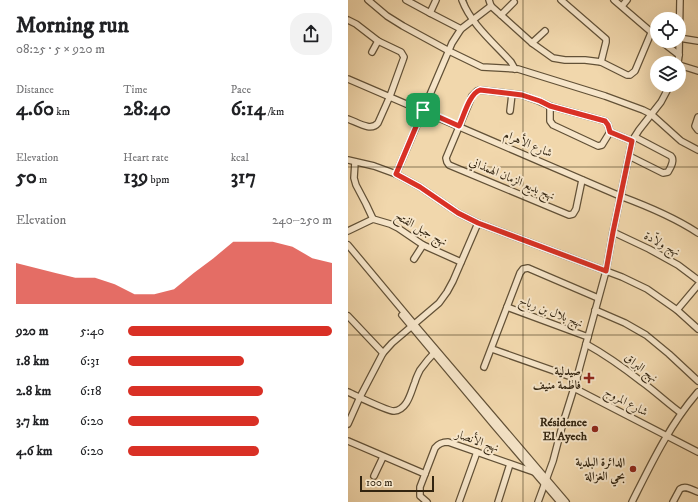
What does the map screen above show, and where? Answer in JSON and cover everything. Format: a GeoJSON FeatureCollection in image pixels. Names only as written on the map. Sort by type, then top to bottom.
{"type":"FeatureCollection","features":[{"type":"Feature","properties":{"kind":"street"},"geometry":{"type":"LineString","coordinates":[[368,0],[402,26],[449,51],[482,66],[515,69],[643,110],[651,114],[681,141],[698,150]]}},
{"type":"Feature","properties":{"kind":"street"},"geometry":{"type":"LineString","coordinates":[[406,0],[461,29]]}},
{"type":"Feature","properties":{"kind":"street"},"geometry":{"type":"LineString","coordinates":[[430,13],[436,0]]}},
{"type":"Feature","properties":{"kind":"street"},"geometry":{"type":"LineString","coordinates":[[462,0],[473,20],[511,62],[515,69]]}},
{"type":"Feature","properties":{"kind":"street"},"geometry":{"type":"LineString","coordinates":[[489,0],[491,6],[532,43],[553,58],[601,62],[627,75],[630,75],[635,71],[650,37]]}},
{"type":"Feature","properties":{"kind":"street"},"geometry":{"type":"LineString","coordinates":[[561,0],[606,39],[601,62]]}},
{"type":"Feature","properties":{"kind":"street"},"geometry":{"type":"LineString","coordinates":[[614,0],[650,31]]}},
{"type":"Feature","properties":{"kind":"street"},"geometry":{"type":"LineString","coordinates":[[622,6],[627,0]]}},
{"type":"Feature","properties":{"kind":"street"},"geometry":{"type":"LineString","coordinates":[[680,0],[680,12]]}},
{"type":"Feature","properties":{"kind":"street"},"geometry":{"type":"LineString","coordinates":[[501,15],[514,2]]}},
{"type":"Feature","properties":{"kind":"street"},"geometry":{"type":"LineString","coordinates":[[396,174],[449,51],[461,29],[491,6]]}},
{"type":"Feature","properties":{"kind":"street"},"geometry":{"type":"LineString","coordinates":[[348,20],[378,41],[401,52],[404,57],[390,96],[378,123],[374,127],[370,127],[348,119]]}},
{"type":"Feature","properties":{"kind":"street"},"geometry":{"type":"LineString","coordinates":[[532,43],[545,31]]}},
{"type":"Feature","properties":{"kind":"street"},"geometry":{"type":"LineString","coordinates":[[686,39],[698,41]]}},
{"type":"Feature","properties":{"kind":"street"},"geometry":{"type":"LineString","coordinates":[[372,52],[378,41]]}},
{"type":"Feature","properties":{"kind":"street"},"geometry":{"type":"LineString","coordinates":[[670,48],[679,55]]}},
{"type":"Feature","properties":{"kind":"street"},"geometry":{"type":"LineString","coordinates":[[679,48],[679,55]]}},
{"type":"Feature","properties":{"kind":"street"},"geometry":{"type":"LineString","coordinates":[[686,66],[698,70]]}},
{"type":"Feature","properties":{"kind":"street","name":"شارع الأهرام"},"geometry":{"type":"LineString","coordinates":[[348,79],[650,208],[687,225],[698,233]]}},
{"type":"Feature","properties":{"kind":"street"},"geometry":{"type":"LineString","coordinates":[[459,126],[472,96],[480,90],[522,95],[550,106],[605,121],[610,132],[602,145],[598,146],[553,125],[550,121],[550,106]]}},
{"type":"Feature","properties":{"kind":"street"},"geometry":{"type":"LineString","coordinates":[[538,502],[546,482],[577,379],[606,271],[620,196],[634,139],[639,130],[661,102],[666,92]]}},
{"type":"Feature","properties":{"kind":"street"},"geometry":{"type":"LineString","coordinates":[[510,111],[512,94]]}},
{"type":"Feature","properties":{"kind":"street"},"geometry":{"type":"LineString","coordinates":[[698,117],[695,124],[696,129],[698,130]]}},
{"type":"Feature","properties":{"kind":"street","name":"نهج بديع الزمان الهمذاني"},"geometry":{"type":"LineString","coordinates":[[459,126],[446,158],[449,165],[570,215],[573,214],[576,209],[582,180]]}},
{"type":"Feature","properties":{"kind":"street"},"geometry":{"type":"LineString","coordinates":[[610,132],[634,139],[671,156],[673,157],[673,161],[668,172],[663,173],[629,156]]}},
{"type":"Feature","properties":{"kind":"street"},"geometry":{"type":"LineString","coordinates":[[348,160],[374,166],[396,174],[420,187],[458,213],[478,223],[622,277],[646,289],[677,310],[698,329]]}},
{"type":"Feature","properties":{"kind":"street"},"geometry":{"type":"LineString","coordinates":[[348,231],[373,219],[356,185],[354,178],[356,162]]}},
{"type":"Feature","properties":{"kind":"street","name":"نهج جبل الفتح"},"geometry":{"type":"LineString","coordinates":[[373,219],[390,224],[423,246],[461,262]]}},
{"type":"Feature","properties":{"kind":"street"},"geometry":{"type":"LineString","coordinates":[[348,424],[383,353],[412,325],[439,303],[450,287],[478,223]]}},
{"type":"Feature","properties":{"kind":"street","name":"نهج ولاّدة"},"geometry":{"type":"LineString","coordinates":[[613,232],[678,265],[698,280]]}},
{"type":"Feature","properties":{"kind":"street"},"geometry":{"type":"LineString","coordinates":[[348,245],[412,325]]}},
{"type":"Feature","properties":{"kind":"street"},"geometry":{"type":"LineString","coordinates":[[414,260],[423,246]]}},
{"type":"Feature","properties":{"kind":"street"},"geometry":{"type":"LineString","coordinates":[[348,250],[537,472],[566,502]]}},
{"type":"Feature","properties":{"kind":"street"},"geometry":{"type":"LineString","coordinates":[[484,367],[520,273],[523,270],[528,268],[598,298]]}},
{"type":"Feature","properties":{"kind":"street"},"geometry":{"type":"LineString","coordinates":[[677,310],[698,285]]}},
{"type":"Feature","properties":{"kind":"street","name":"نهج بلال بن رباح"},"geometry":{"type":"LineString","coordinates":[[507,307],[588,337]]}},
{"type":"Feature","properties":{"kind":"street"},"geometry":{"type":"LineString","coordinates":[[595,310],[625,323],[646,335],[698,381]]}},
{"type":"Feature","properties":{"kind":"street"},"geometry":{"type":"LineString","coordinates":[[350,318],[383,353]]}},
{"type":"Feature","properties":{"kind":"street"},"geometry":{"type":"LineString","coordinates":[[348,326],[350,318]]}},
{"type":"Feature","properties":{"kind":"street","name":"نهج البراق"},"geometry":{"type":"LineString","coordinates":[[586,344],[605,354],[622,366],[681,413]]}},
{"type":"Feature","properties":{"kind":"street"},"geometry":{"type":"LineString","coordinates":[[492,349],[577,379]]}},
{"type":"Feature","properties":{"kind":"street"},"geometry":{"type":"LineString","coordinates":[[348,392],[387,409],[395,411],[400,409],[409,399],[421,369],[435,352]]}},
{"type":"Feature","properties":{"kind":"street","name":"شارع المروج"},"geometry":{"type":"LineString","coordinates":[[574,388],[698,452]]}},
{"type":"Feature","properties":{"kind":"street"},"geometry":{"type":"LineString","coordinates":[[632,502],[666,436],[681,413],[698,392]]}},
{"type":"Feature","properties":{"kind":"street"},"geometry":{"type":"LineString","coordinates":[[348,441],[425,474],[420,487],[420,496],[427,502]]}},
{"type":"Feature","properties":{"kind":"street","name":"نهج الأنصار"},"geometry":{"type":"LineString","coordinates":[[425,474],[437,445],[448,442],[537,472]]}},
{"type":"Feature","properties":{"kind":"street"},"geometry":{"type":"LineString","coordinates":[[459,502],[477,452]]}},
{"type":"Feature","properties":{"kind":"street"},"geometry":{"type":"LineString","coordinates":[[374,476],[383,457]]}},
{"type":"Feature","properties":{"kind":"street"},"geometry":{"type":"LineString","coordinates":[[498,502],[510,464]]}},
{"type":"Feature","properties":{"kind":"street"},"geometry":{"type":"LineString","coordinates":[[546,482],[560,502]]}},
{"type":"Feature","properties":{"kind":"street"},"geometry":{"type":"LineString","coordinates":[[673,502],[682,488],[687,488],[698,492]]}},
{"type":"Feature","properties":{"kind":"waterway"},"geometry":{"type":"LineString","coordinates":[[466,0],[468,8]]}},
{"type":"Feature","properties":{"kind":"place","name":"صيدلية فاطمة منيف"},"geometry":{"type":"Point","coordinates":[589,378]}},
{"type":"Feature","properties":{"kind":"place","name":"Résidence El Ayech"},"geometry":{"type":"Point","coordinates":[595,429]}},
{"type":"Feature","properties":{"kind":"place","name":"الدائرة البلدية بحي الغزالة"},"geometry":{"type":"Point","coordinates":[633,469]}},
{"type":"Feature","properties":{"kind":"route"},"geometry":{"type":"LineString","coordinates":[[480,90],[522,95],[550,106],[605,121],[610,132],[632,141],[606,271],[478,223],[458,213],[420,187],[396,174],[423,110],[459,126],[472,96],[477,91],[480,90]]}}]}
